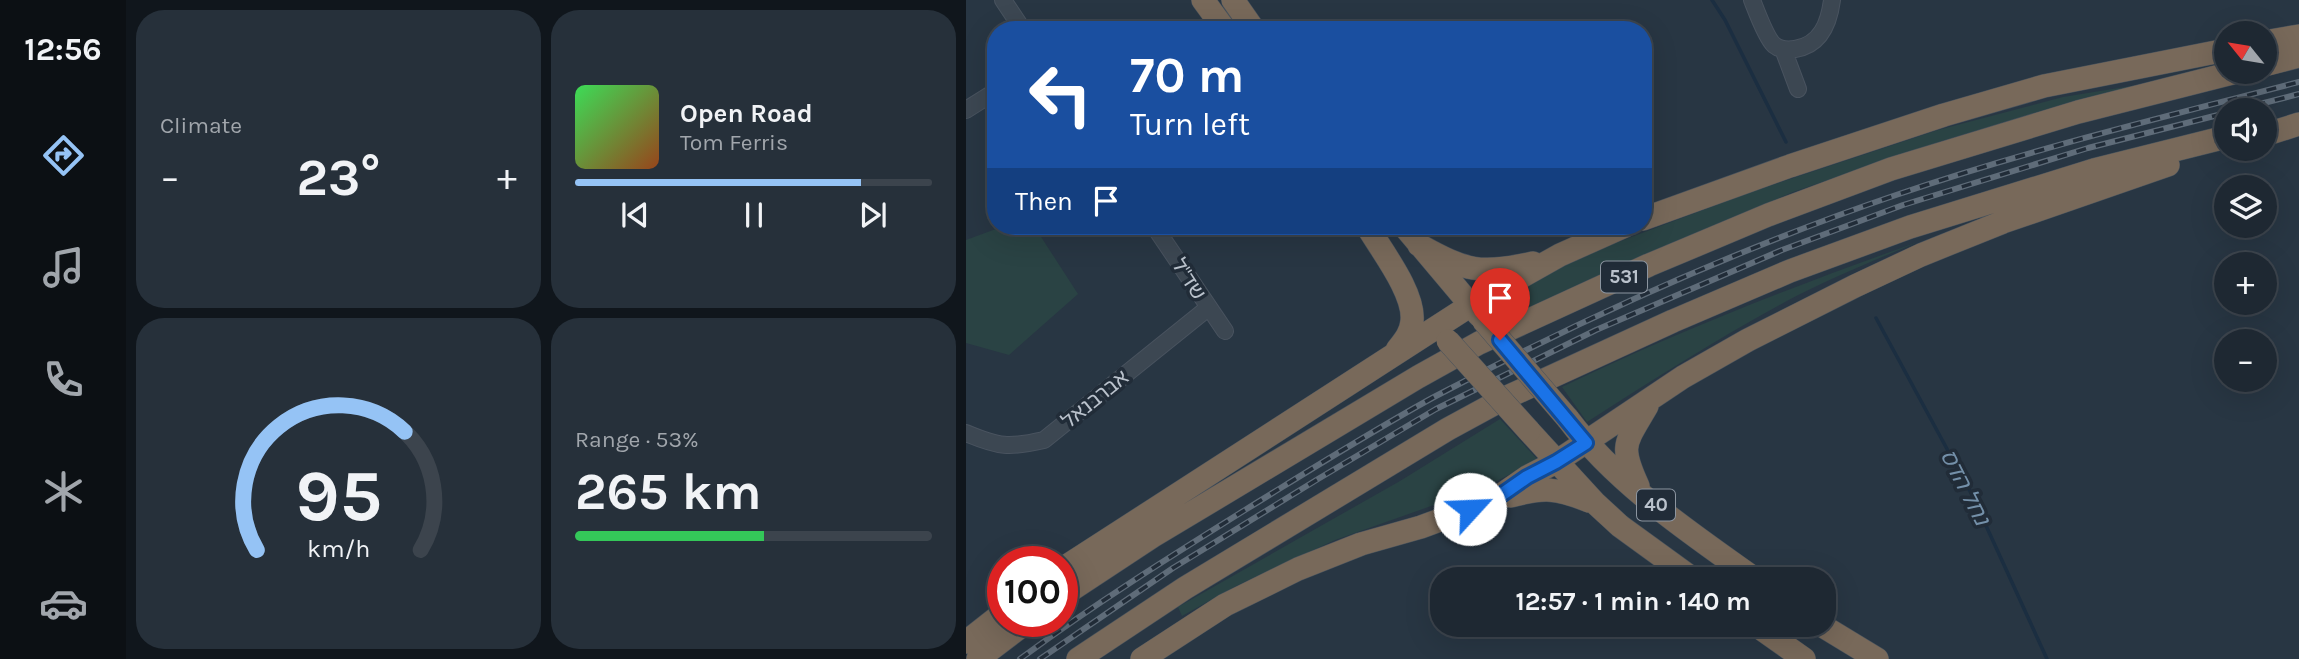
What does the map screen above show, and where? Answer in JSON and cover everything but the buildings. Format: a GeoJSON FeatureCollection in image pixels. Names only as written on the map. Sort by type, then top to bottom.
{"type":"FeatureCollection","features":[{"type":"Feature","properties":{"kind":"highway"},"geometry":{"type":"LineString","coordinates":[[1203,0],[1218,21]]}},
{"type":"Feature","properties":{"kind":"highway"},"geometry":{"type":"LineString","coordinates":[[1233,0],[1248,21]]}},
{"type":"Feature","properties":{"kind":"highway"},"geometry":{"type":"LineString","coordinates":[[2277,40],[2299,36]]}},
{"type":"Feature","properties":{"kind":"highway"},"geometry":{"type":"LineString","coordinates":[[1652,215],[1706,194],[2007,97],[2091,76],[2214,52]]}},
{"type":"Feature","properties":{"kind":"highway"},"geometry":{"type":"LineString","coordinates":[[2277,62],[2299,56]]}},
{"type":"Feature","properties":{"kind":"highway","name":"531"},"geometry":{"type":"LineString","coordinates":[[1078,585],[1153,536],[1418,377],[1479,343],[1638,271],[1768,215],[1891,169],[2078,112],[2214,78]]}},
{"type":"Feature","properties":{"kind":"highway"},"geometry":{"type":"LineString","coordinates":[[2277,124],[2299,118]]}},
{"type":"Feature","properties":{"kind":"highway"},"geometry":{"type":"LineString","coordinates":[[2277,131],[2299,124]]}},
{"type":"Feature","properties":{"kind":"highway"},"geometry":{"type":"LineString","coordinates":[[1078,659],[1185,588],[1448,429],[1505,398],[1673,321],[1790,271],[1910,227],[2094,170],[2214,140]]}},
{"type":"Feature","properties":{"kind":"highway"},"geometry":{"type":"LineString","coordinates":[[1494,500],[1527,477],[1586,443],[1683,377],[1760,334],[1921,255],[2003,222],[2214,151]]}},
{"type":"Feature","properties":{"kind":"highway"},"geometry":{"type":"LineString","coordinates":[[1372,235],[1405,289],[1412,306],[1408,336],[1396,352]]}},
{"type":"Feature","properties":{"kind":"highway","name":"40"},"geometry":{"type":"LineString","coordinates":[[1373,235],[1443,334],[1556,462],[1620,526],[1676,567]]}},
{"type":"Feature","properties":{"kind":"highway","name":"40"},"geometry":{"type":"LineString","coordinates":[[1411,235],[1586,443],[1640,492],[1738,567]]}},
{"type":"Feature","properties":{"kind":"highway"},"geometry":{"type":"LineString","coordinates":[[1419,245],[1454,264],[1476,270],[1515,267],[1560,255],[1605,235]]}},
{"type":"Feature","properties":{"kind":"highway"},"geometry":{"type":"LineString","coordinates":[[1078,559],[1396,352],[1443,334],[1560,255]]}},
{"type":"Feature","properties":{"kind":"highway"},"geometry":{"type":"LineString","coordinates":[[1640,492],[1626,461],[1625,446],[1651,399]]}},
{"type":"Feature","properties":{"kind":"highway"},"geometry":{"type":"LineString","coordinates":[[1142,659],[1225,605],[1298,569],[1361,544],[1422,527],[1494,500],[1548,488],[1595,503]]}},
{"type":"Feature","properties":{"kind":"highway"},"geometry":{"type":"LineString","coordinates":[[966,642],[987,626]]}},
{"type":"Feature","properties":{"kind":"highway"},"geometry":{"type":"LineString","coordinates":[[1836,634],[1877,659]]}},
{"type":"Feature","properties":{"kind":"highway"},"geometry":{"type":"LineString","coordinates":[[978,659],[1007,637]]}},
{"type":"Feature","properties":{"kind":"highway"},"geometry":{"type":"LineString","coordinates":[[1773,637],[1804,659]]}},
{"type":"Feature","properties":{"kind":"street"},"geometry":{"type":"LineString","coordinates":[[1003,0],[1017,21]]}},
{"type":"Feature","properties":{"kind":"street"},"geometry":{"type":"LineString","coordinates":[[1752,0],[1773,44],[1783,49],[1805,47],[1816,41],[1824,31],[1832,0]]}},
{"type":"Feature","properties":{"kind":"street"},"geometry":{"type":"LineString","coordinates":[[1783,49],[1798,89]]}},
{"type":"Feature","properties":{"kind":"street"},"geometry":{"type":"LineString","coordinates":[[966,110],[987,97]]}},
{"type":"Feature","properties":{"kind":"street","name":"שד\"ל"},"geometry":{"type":"LineString","coordinates":[[1160,235],[1225,331]]}},
{"type":"Feature","properties":{"kind":"street","name":"אברבנאל"},"geometry":{"type":"LineString","coordinates":[[966,433],[991,444],[1016,446],[1044,440],[1208,308]]}},
{"type":"Feature","properties":{"kind":"green space"},"geometry":{"type":"Polygon","coordinates":[[[2156,82],[2084,98],[1942,141],[1793,192],[1502,319],[1490,303],[1576,258],[1637,235],[1652,235],[1652,229],[1748,193],[1938,130],[2063,97],[2156,82]]]}},
{"type":"Feature","properties":{"kind":"green space"},"geometry":{"type":"Polygon","coordinates":[[[987,232],[987,235],[1040,235],[1078,294],[1009,355],[966,343],[966,240],[987,232]]]}},
{"type":"Feature","properties":{"kind":"green space"},"geometry":{"type":"Polygon","coordinates":[[[1918,242],[1785,302],[1685,360],[1587,422],[1562,387],[1738,310],[1918,242]]]}},
{"type":"Feature","properties":{"kind":"green space"},"geometry":{"type":"Polygon","coordinates":[[[1500,419],[1538,460],[1485,487],[1335,540],[1236,586],[1182,616],[1178,607],[1400,481],[1500,419]]]}},
{"type":"Feature","properties":{"kind":"waterway"},"geometry":{"type":"LineString","coordinates":[[1712,0],[1725,20],[1786,142]]}},
{"type":"Feature","properties":{"kind":"waterway","name":"נחל הדס"},"geometry":{"type":"LineString","coordinates":[[1876,318],[1972,495],[2047,659]]}},
{"type":"Feature","properties":{"kind":"railway"},"geometry":{"type":"LineString","coordinates":[[1020,659],[1159,564],[1386,424],[1490,368],[1603,313],[1778,238],[1896,195],[1996,163],[2299,82]]}},
{"type":"Feature","properties":{"kind":"railway"},"geometry":{"type":"LineString","coordinates":[[2277,100],[2299,94]]}},
{"type":"Feature","properties":{"kind":"railway"},"geometry":{"type":"LineString","coordinates":[[1040,659],[1173,568],[1436,409],[1596,330],[1782,250],[1903,205],[2088,148],[2214,116]]}},
{"type":"Feature","properties":{"kind":"route"},"geometry":{"type":"LineString","coordinates":[[1470,509],[1494,500],[1527,477],[1586,443],[1500,340]]}}]}
